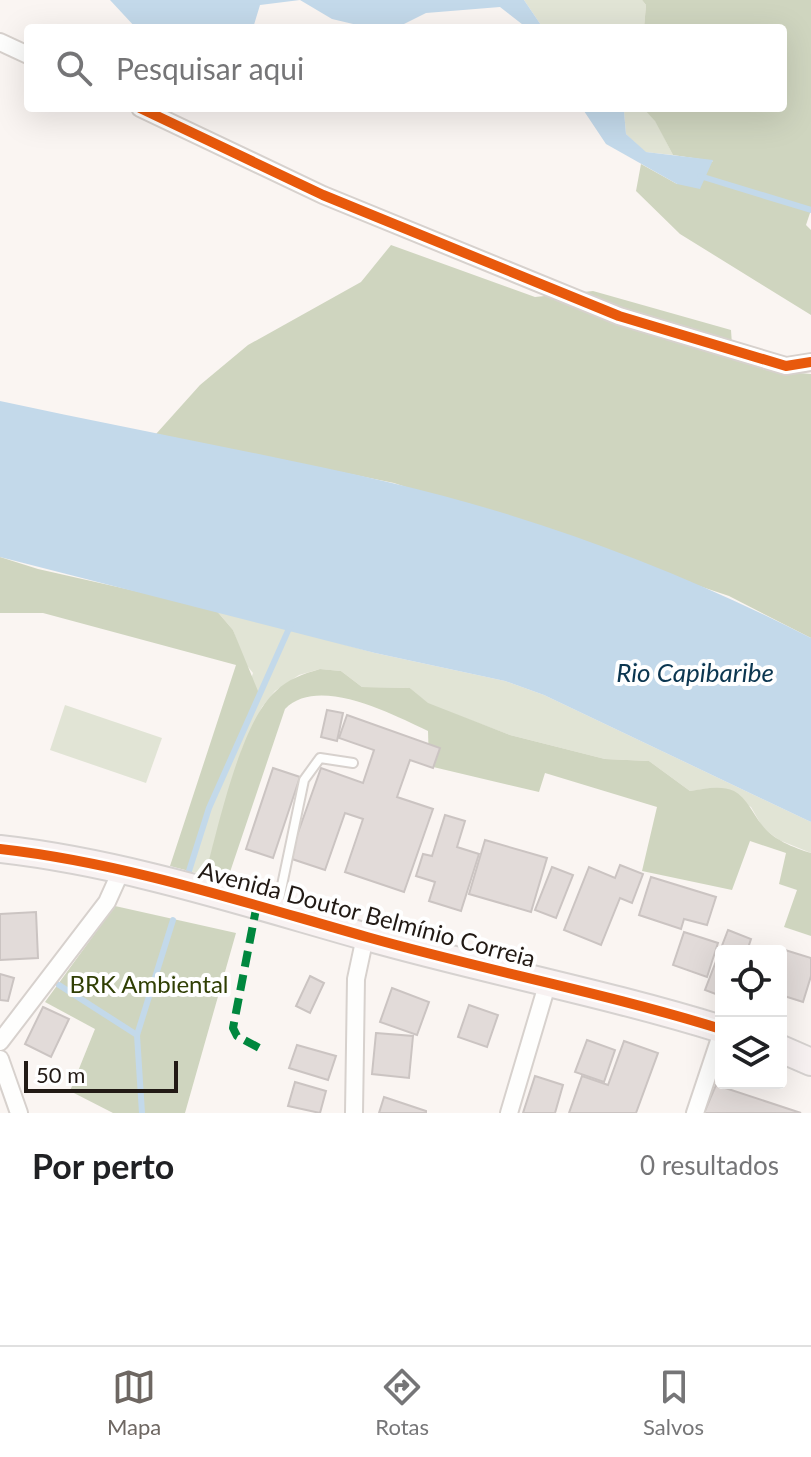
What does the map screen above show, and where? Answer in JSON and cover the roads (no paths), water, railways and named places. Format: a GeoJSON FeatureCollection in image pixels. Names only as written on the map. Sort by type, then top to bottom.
{"type":"FeatureCollection","features":[{"type":"Feature","properties":{"kind":"main road","name":"Avenida Doutor Belmínio Correia"},"geometry":{"type":"LineString","coordinates":[[0,849],[121,871],[715,1027]]}},
{"type":"Feature","properties":{"kind":"main road"},"geometry":{"type":"LineString","coordinates":[[787,1052],[811,1062]]}},
{"type":"Feature","properties":{"kind":"street"},"geometry":{"type":"LineString","coordinates":[[0,42],[24,53]]}},
{"type":"Feature","properties":{"kind":"street"},"geometry":{"type":"LineString","coordinates":[[148,112],[323,195],[619,316],[786,366],[811,362]]}},
{"type":"Feature","properties":{"kind":"street"},"geometry":{"type":"LineString","coordinates":[[0,1042],[107,902],[121,871]]}},
{"type":"Feature","properties":{"kind":"street"},"geometry":{"type":"LineString","coordinates":[[354,1113],[356,979],[365,937]]}},
{"type":"Feature","properties":{"kind":"street"},"geometry":{"type":"LineString","coordinates":[[509,1113],[547,985]]}},
{"type":"Feature","properties":{"kind":"street"},"geometry":{"type":"LineString","coordinates":[[695,1113],[715,1053]]}},
{"type":"Feature","properties":{"kind":"street"},"geometry":{"type":"LineString","coordinates":[[0,1059],[19,1113]]}},
{"type":"Feature","properties":{"kind":"lane"},"geometry":{"type":"LineString","coordinates":[[277,910],[304,780],[320,758],[353,763]]}},
{"type":"Feature","properties":{"kind":"water"},"geometry":{"type":"Polygon","coordinates":[[[110,0],[300,0],[260,5],[254,24],[132,24],[110,0]]]}},
{"type":"Feature","properties":{"kind":"water"},"geometry":{"type":"Polygon","coordinates":[[[300,0],[524,0],[540,24],[522,24],[500,7],[426,13],[404,24],[353,24],[332,19],[300,0]]]}},
{"type":"Feature","properties":{"kind":"water"},"geometry":{"type":"Polygon","coordinates":[[[585,112],[624,112],[626,134],[646,152],[713,160],[700,189],[677,184],[606,144],[585,112]]]}},
{"type":"Feature","properties":{"kind":"water","name":"Rio Capibaribe"},"geometry":{"type":"Polygon","coordinates":[[[0,401],[343,472],[500,512],[659,568],[811,638],[811,822],[544,695],[505,681],[375,653],[0,557],[0,401]]]}},
{"type":"Feature","properties":{"kind":"waterway"},"geometry":{"type":"LineString","coordinates":[[700,176],[811,210]]}},
{"type":"Feature","properties":{"kind":"waterway"},"geometry":{"type":"LineString","coordinates":[[189,871],[209,808],[291,624]]}},
{"type":"Feature","properties":{"kind":"waterway"},"geometry":{"type":"LineString","coordinates":[[142,1113],[137,1035],[173,920]]}},
{"type":"Feature","properties":{"kind":"waterway"},"geometry":{"type":"LineString","coordinates":[[59,985],[137,1035]]}},
{"type":"Feature","properties":{"kind":"park label","name":"BRK Ambiental"},"geometry":{"type":"Point","coordinates":[149,985]}}]}
